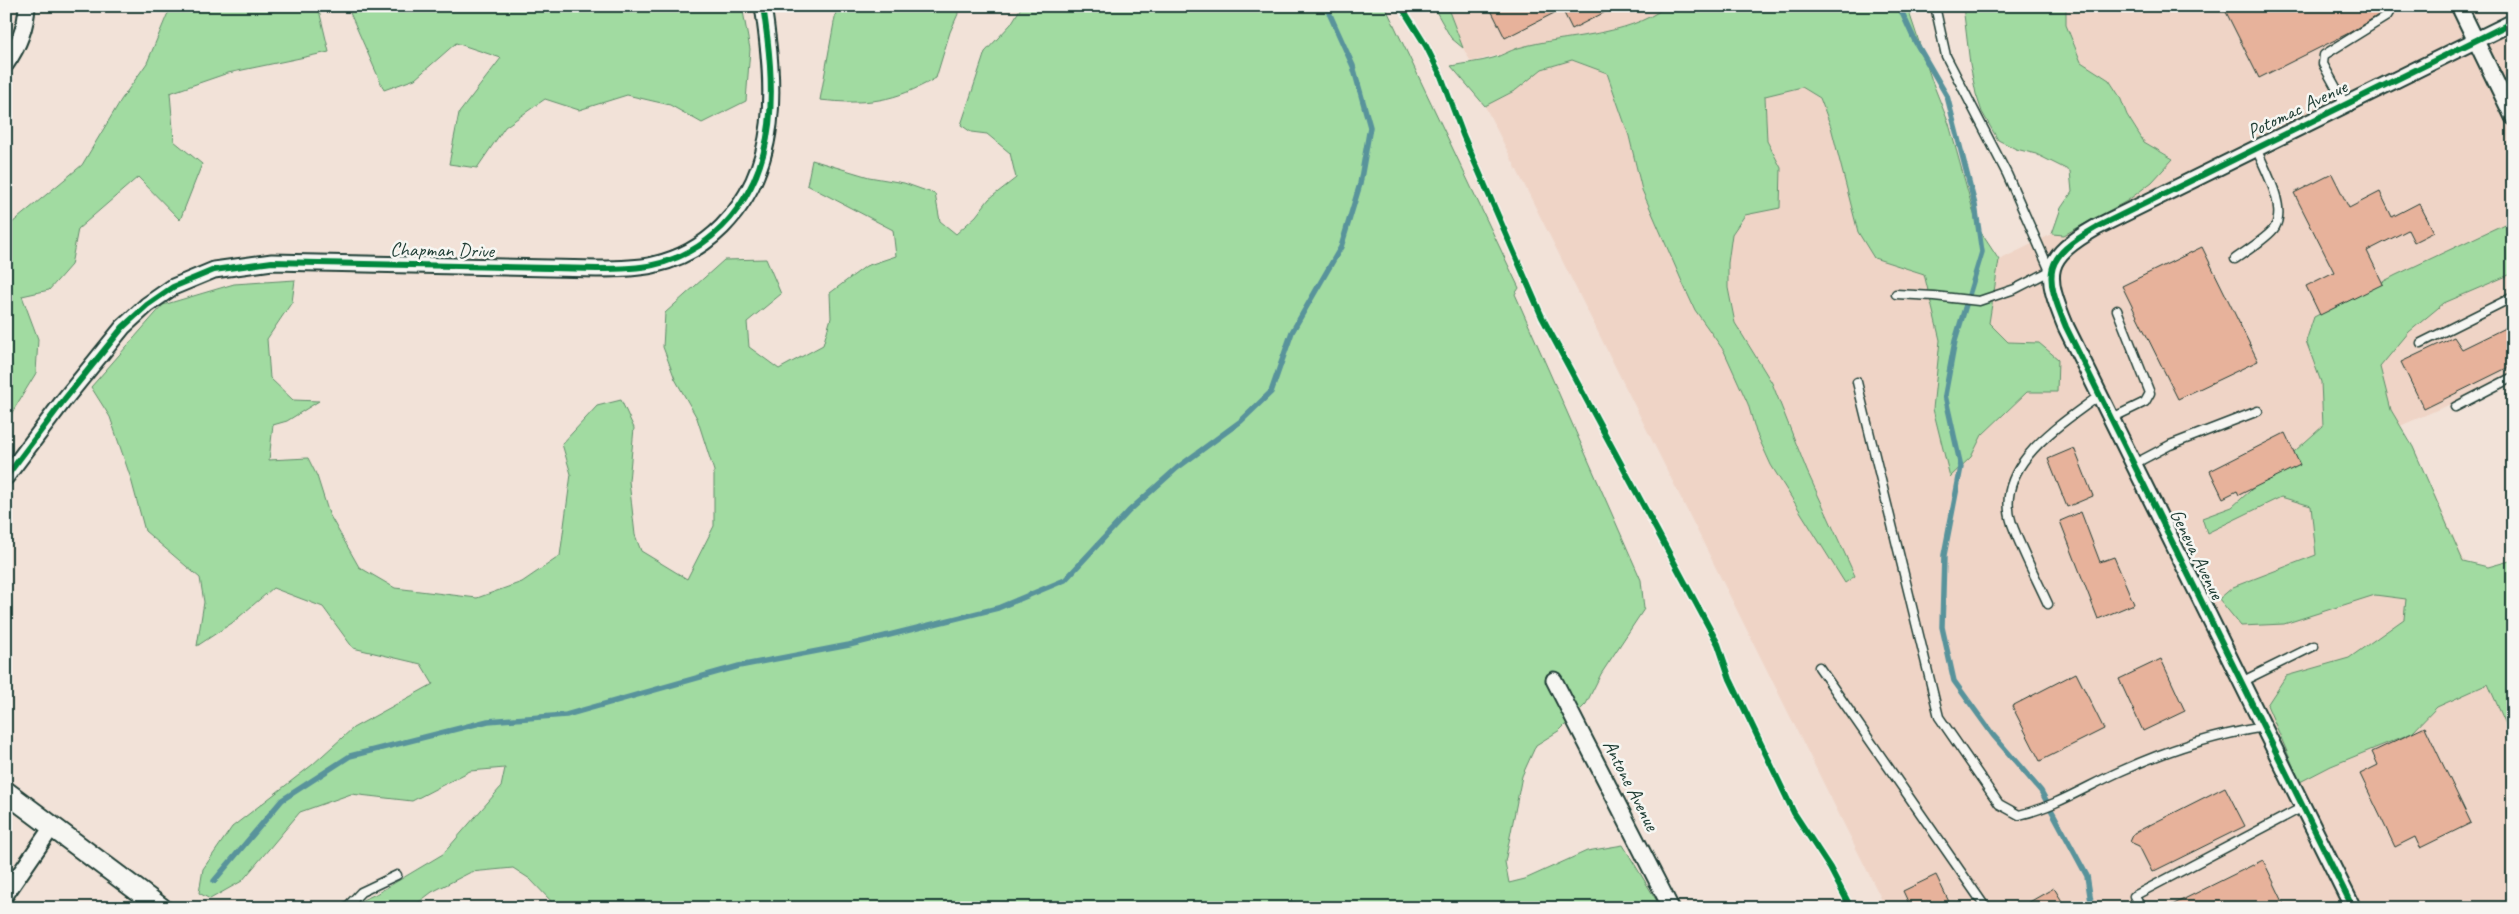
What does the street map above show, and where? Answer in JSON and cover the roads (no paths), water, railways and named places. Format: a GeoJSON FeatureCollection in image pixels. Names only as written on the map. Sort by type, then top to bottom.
{"type":"FeatureCollection","features":[{"type":"Feature","properties":{"kind":"street"},"geometry":{"type":"LineString","coordinates":[[6,64],[24,29],[27,6]]}},
{"type":"Feature","properties":{"kind":"street","name":"Chapman Drive"},"geometry":{"type":"LineString","coordinates":[[6,477],[122,327],[148,305],[174,288],[214,270],[242,264],[272,262],[597,270],[640,267],[682,256],[708,240],[739,210],[757,177],[767,145],[770,97],[769,57],[763,6]]}},
{"type":"Feature","properties":{"kind":"street"},"geometry":{"type":"LineString","coordinates":[[2459,6],[2513,117]]}},
{"type":"Feature","properties":{"kind":"street","name":"Potomac Avenue"},"geometry":{"type":"LineString","coordinates":[[2050,271],[2059,254],[2071,242],[2097,227],[2513,22]]}},
{"type":"Feature","properties":{"kind":"street","name":"Geneva Avenue"},"geometry":{"type":"LineString","coordinates":[[2050,271],[2055,299],[2100,395],[2353,908]]}},
{"type":"Feature","properties":{"kind":"street","name":"Antone Avenue"},"geometry":{"type":"LineString","coordinates":[[1554,680],[1671,908]]}},
{"type":"Feature","properties":{"kind":"street"},"geometry":{"type":"LineString","coordinates":[[6,792],[161,908]]}},
{"type":"Feature","properties":{"kind":"street"},"geometry":{"type":"LineString","coordinates":[[6,894],[52,827]]}},
{"type":"Feature","properties":{"kind":"lane"},"geometry":{"type":"LineString","coordinates":[[1896,294],[1979,301],[2015,289],[2050,271],[2007,174],[1946,56],[1935,6]]}},
{"type":"Feature","properties":{"kind":"lane"},"geometry":{"type":"LineString","coordinates":[[2345,104],[2323,64],[2324,55],[2387,16],[2393,6]]}},
{"type":"Feature","properties":{"kind":"lane"},"geometry":{"type":"LineString","coordinates":[[2235,259],[2275,228],[2279,212],[2275,194],[2256,148]]}},
{"type":"Feature","properties":{"kind":"lane"},"geometry":{"type":"LineString","coordinates":[[2421,342],[2513,297]]}},
{"type":"Feature","properties":{"kind":"lane"},"geometry":{"type":"LineString","coordinates":[[2112,418],[2145,402],[2150,393],[2117,310]]}},
{"type":"Feature","properties":{"kind":"lane"},"geometry":{"type":"LineString","coordinates":[[2455,407],[2513,378]]}},
{"type":"Feature","properties":{"kind":"lane"},"geometry":{"type":"LineString","coordinates":[[1857,382],[1939,717],[1999,804],[2019,816],[2041,810],[2173,749],[2225,733],[2264,727]]}},
{"type":"Feature","properties":{"kind":"lane"},"geometry":{"type":"LineString","coordinates":[[2048,604],[2012,523],[2009,507],[2012,486],[2027,456],[2040,441],[2100,395]]}},
{"type":"Feature","properties":{"kind":"lane"},"geometry":{"type":"LineString","coordinates":[[2134,464],[2170,445],[2258,411]]}},
{"type":"Feature","properties":{"kind":"lane"},"geometry":{"type":"LineString","coordinates":[[2241,682],[2314,646]]}},
{"type":"Feature","properties":{"kind":"lane"},"geometry":{"type":"LineString","coordinates":[[1819,668],[1986,908]]}},
{"type":"Feature","properties":{"kind":"lane"},"geometry":{"type":"LineString","coordinates":[[2142,908],[2134,896],[2303,806]]}},
{"type":"Feature","properties":{"kind":"lane"},"geometry":{"type":"LineString","coordinates":[[346,908],[361,892],[397,875]]}},
{"type":"Feature","properties":{"kind":"waterway"},"geometry":{"type":"LineString","coordinates":[[214,881],[282,800],[350,756],[488,721],[566,715],[739,666],[849,645],[998,608],[1065,580],[1129,511],[1177,468],[1241,421],[1271,392],[1292,332],[1341,247],[1360,184],[1370,127],[1353,66],[1326,6]]}},
{"type":"Feature","properties":{"kind":"waterway"},"geometry":{"type":"LineString","coordinates":[[1899,6],[1915,41],[1947,96],[1975,205],[1982,252],[1955,341],[1945,395],[1961,467],[1944,555],[1942,627],[1954,681],[1993,735],[2041,791],[2087,876],[2092,908]]}}]}
